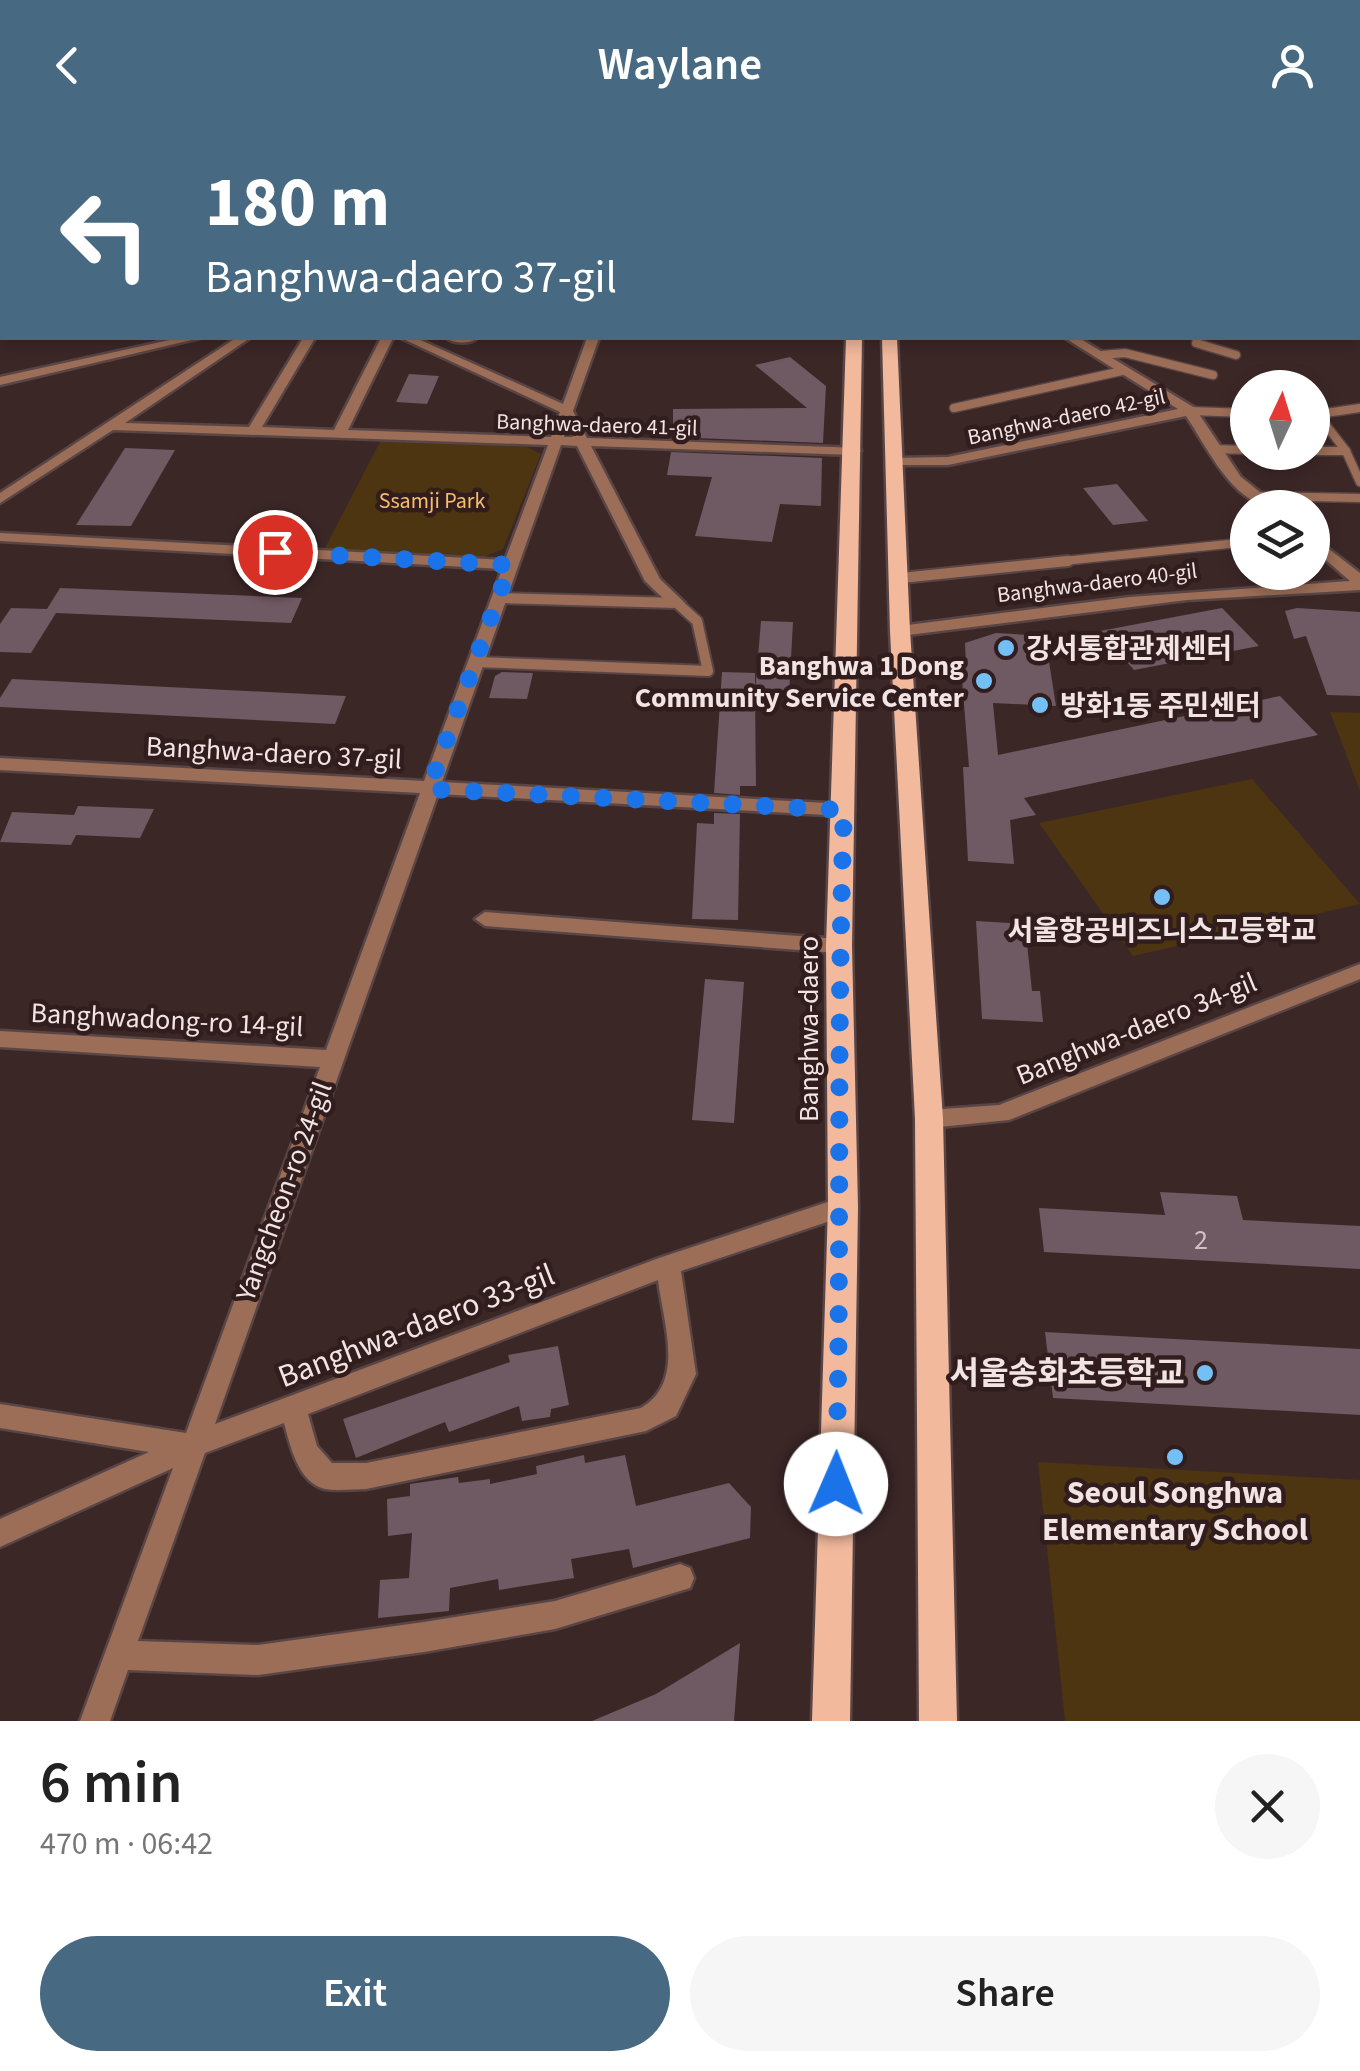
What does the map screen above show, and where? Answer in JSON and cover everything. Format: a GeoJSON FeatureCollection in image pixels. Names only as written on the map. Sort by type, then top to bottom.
{"type":"FeatureCollection","features":[{"type":"Feature","properties":{"kind":"main road","name":"Banghwa-daero"},"geometry":{"type":"LineString","coordinates":[[832,1721],[842,1207],[839,946],[854,340]]}},
{"type":"Feature","properties":{"kind":"main road"},"geometry":{"type":"LineString","coordinates":[[889,340],[900,631],[930,1119],[938,1721]]}},
{"type":"Feature","properties":{"kind":"street"},"geometry":{"type":"LineString","coordinates":[[0,380],[185,340]]}},
{"type":"Feature","properties":{"kind":"street"},"geometry":{"type":"LineString","coordinates":[[0,500],[241,340]]}},
{"type":"Feature","properties":{"kind":"street"},"geometry":{"type":"LineString","coordinates":[[253,431],[308,340]]}},
{"type":"Feature","properties":{"kind":"street"},"geometry":{"type":"LineString","coordinates":[[339,434],[387,340]]}},
{"type":"Feature","properties":{"kind":"street"},"geometry":{"type":"LineString","coordinates":[[411,340],[566,410],[653,581],[677,603]]}},
{"type":"Feature","properties":{"kind":"street","name":"Yangcheon-ro 24-gil"},"geometry":{"type":"LineString","coordinates":[[95,1721],[592,340]]}},
{"type":"Feature","properties":{"kind":"street"},"geometry":{"type":"LineString","coordinates":[[1075,340],[1190,411],[1212,449],[1236,480],[1250,490]]}},
{"type":"Feature","properties":{"kind":"street","name":"Banghwa-daero 42-gil"},"geometry":{"type":"LineString","coordinates":[[893,462],[948,461],[1190,411]]}},
{"type":"Feature","properties":{"kind":"street","name":"Banghwa-daero 41-gil"},"geometry":{"type":"LineString","coordinates":[[108,426],[854,451]]}},
{"type":"Feature","properties":{"kind":"street"},"geometry":{"type":"LineString","coordinates":[[0,537],[510,565]]}},
{"type":"Feature","properties":{"kind":"street"},"geometry":{"type":"LineString","coordinates":[[1330,556],[1360,583]]}},
{"type":"Feature","properties":{"kind":"street","name":"Banghwa-daero 40-gil"},"geometry":{"type":"LineString","coordinates":[[900,631],[1184,594],[1360,583]]}},
{"type":"Feature","properties":{"kind":"street","name":"Banghwa-daero 37-gil"},"geometry":{"type":"LineString","coordinates":[[0,764],[844,810]]}},
{"type":"Feature","properties":{"kind":"street"},"geometry":{"type":"LineString","coordinates":[[485,918],[839,946]]}},
{"type":"Feature","properties":{"kind":"street","name":"Banghwa-daero 34-gil"},"geometry":{"type":"LineString","coordinates":[[930,1119],[1001,1114],[1360,971]]}},
{"type":"Feature","properties":{"kind":"street","name":"Banghwadong-ro 14-gil"},"geometry":{"type":"LineString","coordinates":[[0,1039],[331,1059]]}},
{"type":"Feature","properties":{"kind":"street","name":"Banghwa-daero 33-gil"},"geometry":{"type":"LineString","coordinates":[[0,1533],[191,1446],[668,1264],[842,1207]]}},
{"type":"Feature","properties":{"kind":"street"},"geometry":{"type":"LineString","coordinates":[[293,1407],[305,1453],[326,1476],[366,1476],[646,1419],[668,1407],[683,1374],[668,1264]]}},
{"type":"Feature","properties":{"kind":"street"},"geometry":{"type":"LineString","coordinates":[[2,1410],[191,1446]]}},
{"type":"Feature","properties":{"kind":"street"},"geometry":{"type":"LineString","coordinates":[[118,1655],[258,1660],[424,1638],[555,1615],[680,1578]]}},
{"type":"Feature","properties":{"kind":"lane"},"geometry":{"type":"LineString","coordinates":[[1197,340],[1196,343],[1236,355]]}},
{"type":"Feature","properties":{"kind":"lane"},"geometry":{"type":"LineString","coordinates":[[1101,355],[1124,353],[1213,374]]}},
{"type":"Feature","properties":{"kind":"lane"},"geometry":{"type":"LineString","coordinates":[[954,408],[1122,371]]}},
{"type":"Feature","properties":{"kind":"lane"},"geometry":{"type":"LineString","coordinates":[[1330,413],[1360,408]]}},
{"type":"Feature","properties":{"kind":"lane","name":"Banghwa-daero 42-gil"},"geometry":{"type":"LineString","coordinates":[[1190,411],[1230,412]]}},
{"type":"Feature","properties":{"kind":"lane"},"geometry":{"type":"LineString","coordinates":[[1330,433],[1346,452],[1360,482]]}},
{"type":"Feature","properties":{"kind":"lane"},"geometry":{"type":"LineString","coordinates":[[1212,449],[1230,450]]}},
{"type":"Feature","properties":{"kind":"lane"},"geometry":{"type":"LineString","coordinates":[[1330,452],[1346,452]]}},
{"type":"Feature","properties":{"kind":"lane"},"geometry":{"type":"LineString","coordinates":[[1330,497],[1360,498]]}},
{"type":"Feature","properties":{"kind":"lane"},"geometry":{"type":"LineString","coordinates":[[901,578],[1230,544]]}},
{"type":"Feature","properties":{"kind":"lane"},"geometry":{"type":"LineString","coordinates":[[476,662],[708,671],[696,621],[677,603],[498,598]]}},
{"type":"Feature","properties":{"kind":"green space","name":"Ssamji Park"},"geometry":{"type":"Polygon","coordinates":[[[381,440],[523,445],[541,454],[503,549],[476,560],[324,550],[381,440]]]}},
{"type":"Feature","properties":{"kind":"green space"},"geometry":{"type":"Polygon","coordinates":[[[1330,712],[1360,713],[1360,791],[1330,712]]]}},
{"type":"Feature","properties":{"kind":"green space"},"geometry":{"type":"Polygon","coordinates":[[[1252,779],[1360,904],[1133,956],[1039,823],[1252,779]]]}},
{"type":"Feature","properties":{"kind":"green space"},"geometry":{"type":"Polygon","coordinates":[[[1038,1462],[1360,1480],[1360,1721],[1065,1721],[1038,1462]]]}},
{"type":"Feature","properties":{"kind":"building"},"geometry":{"type":"Polygon","coordinates":[[[790,357],[826,386],[823,443],[673,437],[673,409],[807,408],[755,365],[790,357]]]}},
{"type":"Feature","properties":{"kind":"building"},"geometry":{"type":"Polygon","coordinates":[[[409,374],[439,376],[427,404],[396,402],[409,374]]]}},
{"type":"Feature","properties":{"kind":"building"},"geometry":{"type":"Polygon","coordinates":[[[125,448],[175,450],[131,526],[76,525],[125,448]]]}},
{"type":"Feature","properties":{"kind":"building"},"geometry":{"type":"Polygon","coordinates":[[[671,452],[822,458],[821,506],[780,504],[772,542],[695,536],[712,477],[667,475],[671,452]]]}},
{"type":"Feature","properties":{"kind":"building"},"geometry":{"type":"Polygon","coordinates":[[[1117,484],[1148,521],[1113,525],[1083,488],[1117,484]]]}},
{"type":"Feature","properties":{"kind":"building"},"geometry":{"type":"Polygon","coordinates":[[[60,588],[302,598],[291,623],[56,613],[31,653],[0,652],[0,624],[11,608],[47,609],[60,588]]]}},
{"type":"Feature","properties":{"kind":"building"},"geometry":{"type":"Polygon","coordinates":[[[1222,608],[1259,646],[1134,670],[1100,631],[1222,608]]]}},
{"type":"Feature","properties":{"kind":"building"},"geometry":{"type":"Polygon","coordinates":[[[1297,608],[1360,612],[1360,696],[1327,695],[1306,636],[1294,639],[1285,611],[1297,608]]]}},
{"type":"Feature","properties":{"kind":"building"},"geometry":{"type":"Polygon","coordinates":[[[761,621],[793,622],[789,695],[755,694],[756,786],[740,786],[740,795],[714,793],[722,672],[755,673],[755,693],[761,621]]]}},
{"type":"Feature","properties":{"kind":"building"},"geometry":{"type":"Polygon","coordinates":[[[996,633],[1045,636],[1056,706],[993,703],[998,755],[1280,696],[1318,735],[1024,798],[1036,815],[1010,820],[1014,864],[968,861],[963,767],[969,767],[961,666],[966,667],[965,643],[996,633]]]}},
{"type":"Feature","properties":{"kind":"building"},"geometry":{"type":"Polygon","coordinates":[[[502,672],[533,673],[527,699],[489,698],[495,676],[502,672]]]}},
{"type":"Feature","properties":{"kind":"building"},"geometry":{"type":"Polygon","coordinates":[[[12,679],[346,696],[335,724],[0,707],[0,698],[12,679]]]}},
{"type":"Feature","properties":{"kind":"building"},"geometry":{"type":"Polygon","coordinates":[[[78,806],[154,809],[140,838],[76,835],[71,845],[0,842],[12,812],[74,815],[78,806]]]}},
{"type":"Feature","properties":{"kind":"building"},"geometry":{"type":"Polygon","coordinates":[[[714,813],[740,814],[738,920],[692,919],[697,823],[714,824],[714,813]]]}},
{"type":"Feature","properties":{"kind":"building"},"geometry":{"type":"Polygon","coordinates":[[[976,921],[1025,924],[1032,991],[1040,991],[1043,1022],[982,1019],[976,921]]]}},
{"type":"Feature","properties":{"kind":"building"},"geometry":{"type":"Polygon","coordinates":[[[705,979],[744,982],[734,1123],[692,1120],[705,979]]]}},
{"type":"Feature","properties":{"kind":"building"},"geometry":{"type":"Polygon","coordinates":[[[1160,1192],[1237,1196],[1243,1220],[1360,1226],[1360,1269],[1044,1252],[1039,1208],[1165,1215],[1160,1192]]]}},
{"type":"Feature","properties":{"kind":"building","name":"서울송화초등학교"},"geometry":{"type":"Polygon","coordinates":[[[1045,1332],[1360,1349],[1360,1415],[1053,1398],[1045,1332]]]}},
{"type":"Feature","properties":{"kind":"building"},"geometry":{"type":"Polygon","coordinates":[[[558,1346],[569,1405],[551,1409],[550,1417],[522,1421],[519,1406],[449,1432],[445,1422],[356,1458],[343,1419],[510,1362],[508,1355],[558,1346]]]}},
{"type":"Feature","properties":{"kind":"building"},"geometry":{"type":"Polygon","coordinates":[[[584,1455],[585,1463],[625,1455],[636,1506],[729,1483],[751,1507],[750,1538],[633,1568],[629,1549],[571,1559],[574,1578],[499,1590],[498,1579],[450,1588],[449,1611],[378,1618],[380,1580],[409,1578],[412,1533],[388,1536],[387,1499],[410,1496],[410,1484],[458,1477],[459,1483],[490,1479],[490,1484],[537,1474],[536,1466],[584,1455]]]}},
{"type":"Feature","properties":{"kind":"building"},"geometry":{"type":"Polygon","coordinates":[[[740,1643],[734,1721],[592,1721],[656,1694],[740,1643]]]}},
{"type":"Feature","properties":{"kind":"place","name":"강서통합관제센터"},"geometry":{"type":"Point","coordinates":[1006,648]}},
{"type":"Feature","properties":{"kind":"place","name":"Banghwa 1 Dong Community Service Center"},"geometry":{"type":"Point","coordinates":[984,681]}},
{"type":"Feature","properties":{"kind":"place","name":"방화1동 주민센터"},"geometry":{"type":"Point","coordinates":[1040,705]}},
{"type":"Feature","properties":{"kind":"place","name":"서울항공비즈니스고등학교"},"geometry":{"type":"Point","coordinates":[1162,897]}},
{"type":"Feature","properties":{"kind":"place","name":"서울송화초등학교"},"geometry":{"type":"Point","coordinates":[1205,1373]}},
{"type":"Feature","properties":{"kind":"place","name":"Seoul Songhwa Elementary School"},"geometry":{"type":"Point","coordinates":[1175,1457]}},
{"type":"Feature","properties":{"kind":"route"},"geometry":{"type":"LineString","coordinates":[[275,552],[510,565],[429,789],[844,810],[839,946],[842,1207],[836,1484]]}}]}
